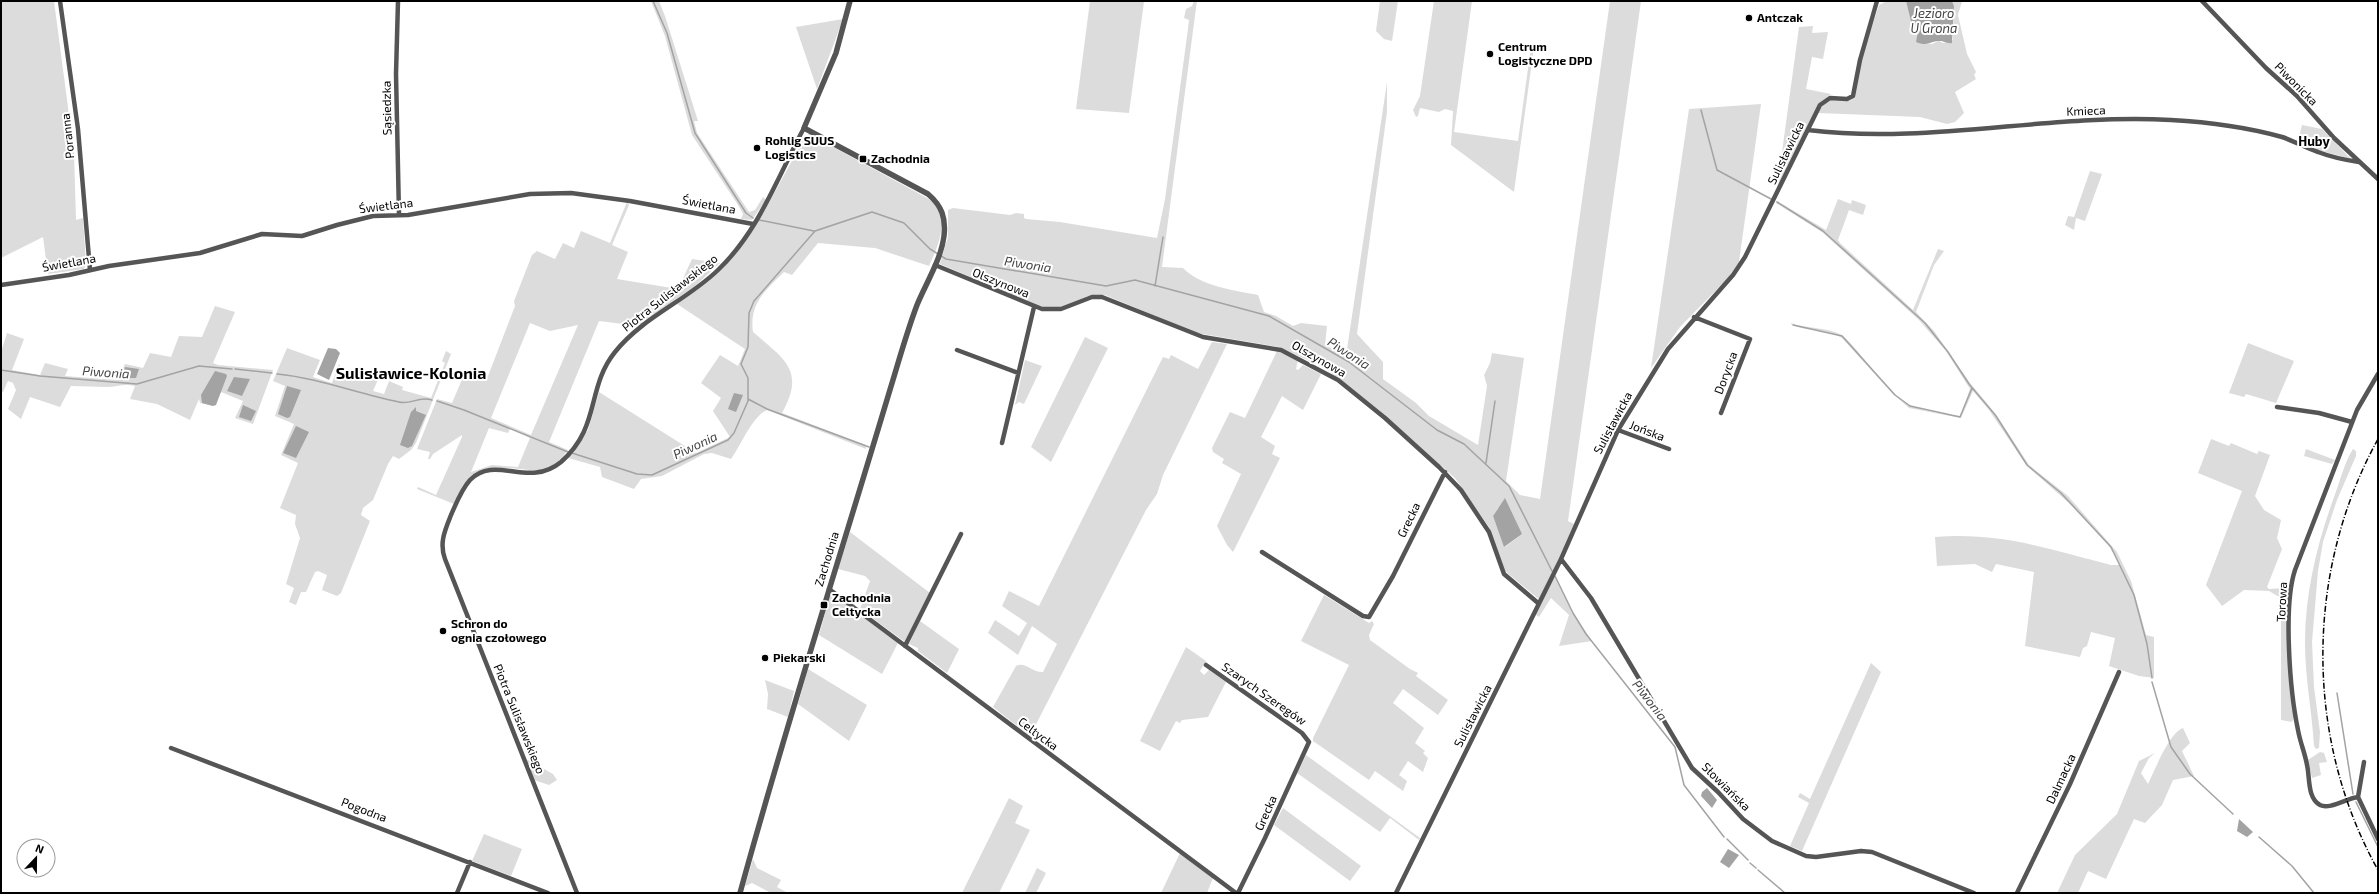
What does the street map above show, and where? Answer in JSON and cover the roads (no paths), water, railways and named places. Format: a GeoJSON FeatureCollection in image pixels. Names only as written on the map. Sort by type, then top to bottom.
{"type":"FeatureCollection","features":[{"type":"Feature","properties":{"kind":"street","name":"Poranna"},"geometry":{"type":"LineString","coordinates":[[60,1],[78,129],[90,270]]}},
{"type":"Feature","properties":{"kind":"street","name":"Sąsiedzka"},"geometry":{"type":"LineString","coordinates":[[398,1],[396,74],[399,215]]}},
{"type":"Feature","properties":{"kind":"street"},"geometry":{"type":"LineString","coordinates":[[804,128],[836,52],[850,1]]}},
{"type":"Feature","properties":{"kind":"street","name":"Sulisławicka"},"geometry":{"type":"LineString","coordinates":[[1396,893],[1561,559],[1618,430],[1661,358],[1694,317],[1733,275],[1745,257],[1817,110],[1827,99],[1833,97],[1848,99],[1853,96],[1860,60],[1878,1]]}},
{"type":"Feature","properties":{"kind":"street","name":"Piwonicka"},"geometry":{"type":"LineString","coordinates":[[2202,1],[2359,162],[2378,179]]}},
{"type":"Feature","properties":{"kind":"street","name":"Kmieca"},"geometry":{"type":"LineString","coordinates":[[1808,130],[1838,133],[1921,133],[2041,123],[2171,120],[2229,126],[2264,133],[2289,140],[2327,155],[2359,162]]}},
{"type":"Feature","properties":{"kind":"street","name":"Piotra Sulisławskiego"},"geometry":{"type":"LineString","coordinates":[[577,893],[444,559],[442,539],[463,490],[474,477],[484,472],[496,469],[538,474],[549,470],[566,457],[586,429],[600,379],[615,352],[646,322],[718,270],[735,251],[753,224],[781,176],[804,128]]}},
{"type":"Feature","properties":{"kind":"street","name":"Zachodnia"},"geometry":{"type":"LineString","coordinates":[[740,893],[829,589],[911,322],[939,255],[944,222],[941,209],[934,199],[919,189],[804,128]]}},
{"type":"Feature","properties":{"kind":"street","name":"Świetlana"},"geometry":{"type":"LineString","coordinates":[[1,285],[200,253],[262,234],[302,236],[337,224],[373,216],[399,215],[498,198],[561,192],[630,201],[753,224]]}},
{"type":"Feature","properties":{"kind":"street","name":"Olszynowa"},"geometry":{"type":"LineString","coordinates":[[935,265],[1034,307],[1055,310],[1092,297],[1102,297],[1203,337],[1269,347],[1285,351],[1338,380],[1378,412],[1445,472],[1468,499],[1483,521],[1492,540],[1504,574],[1538,603]]}},
{"type":"Feature","properties":{"kind":"street"},"geometry":{"type":"LineString","coordinates":[[1002,443],[1034,307]]}},
{"type":"Feature","properties":{"kind":"street","name":"Dorycka"},"geometry":{"type":"LineString","coordinates":[[1694,317],[1750,339],[1721,413]]}},
{"type":"Feature","properties":{"kind":"street"},"geometry":{"type":"LineString","coordinates":[[957,350],[1018,373]]}},
{"type":"Feature","properties":{"kind":"street","name":"Torowa"},"geometry":{"type":"LineString","coordinates":[[2358,797],[2326,806],[2318,803],[2314,797],[2297,725],[2290,641],[2293,576],[2352,422],[2363,397],[2378,374]]}},
{"type":"Feature","properties":{"kind":"street"},"geometry":{"type":"LineString","coordinates":[[2277,407],[2319,413],[2352,422]]}},
{"type":"Feature","properties":{"kind":"street","name":"Jońska"},"geometry":{"type":"LineString","coordinates":[[1618,430],[1669,449]]}},
{"type":"Feature","properties":{"kind":"street","name":"Grecka"},"geometry":{"type":"LineString","coordinates":[[1262,552],[1367,617],[1372,614],[1386,589],[1445,472]]}},
{"type":"Feature","properties":{"kind":"street"},"geometry":{"type":"LineString","coordinates":[[905,646],[961,534]]}},
{"type":"Feature","properties":{"kind":"street","name":"Słowiańska"},"geometry":{"type":"LineString","coordinates":[[1561,559],[1594,603],[1692,768],[1754,828],[1772,841],[1806,856],[1816,857],[1861,851],[1872,852],[1974,893]]}},
{"type":"Feature","properties":{"kind":"street","name":"Celtycka"},"geometry":{"type":"LineString","coordinates":[[829,589],[1237,893]]}},
{"type":"Feature","properties":{"kind":"street","name":"Szarych Szeregów"},"geometry":{"type":"LineString","coordinates":[[1206,665],[1302,733],[1308,740]]}},
{"type":"Feature","properties":{"kind":"street","name":"Dalmacka"},"geometry":{"type":"LineString","coordinates":[[2017,893],[2072,778],[2119,672]]}},
{"type":"Feature","properties":{"kind":"street","name":"Grecka"},"geometry":{"type":"LineString","coordinates":[[1237,893],[1307,749],[1308,740]]}},
{"type":"Feature","properties":{"kind":"street","name":"Pogodna"},"geometry":{"type":"LineString","coordinates":[[171,748],[548,893]]}},
{"type":"Feature","properties":{"kind":"street"},"geometry":{"type":"LineString","coordinates":[[2364,762],[2358,797],[2378,839]]}},
{"type":"Feature","properties":{"kind":"street"},"geometry":{"type":"LineString","coordinates":[[457,893],[470,862]]}},
{"type":"Feature","properties":{"kind":"water","name":"Jezioro U Grona"},"geometry":{"type":"Polygon","coordinates":[[[1906,1],[1952,1],[1954,6],[1952,43],[1936,41],[1923,44],[1916,42],[1918,31],[1912,25],[1906,1]]]}},
{"type":"Feature","properties":{"kind":"water"},"geometry":{"type":"Polygon","coordinates":[[[328,348],[336,349],[340,353],[329,380],[317,374],[328,348]]]}},
{"type":"Feature","properties":{"kind":"water"},"geometry":{"type":"Polygon","coordinates":[[[125,367],[139,369],[136,378],[121,378],[125,367]]]}},
{"type":"Feature","properties":{"kind":"water"},"geometry":{"type":"Polygon","coordinates":[[[215,371],[226,374],[227,376],[216,405],[213,406],[202,403],[201,395],[215,371]]]}},
{"type":"Feature","properties":{"kind":"water"},"geometry":{"type":"Polygon","coordinates":[[[234,377],[250,379],[242,396],[227,391],[234,377]]]}},
{"type":"Feature","properties":{"kind":"water"},"geometry":{"type":"Polygon","coordinates":[[[287,386],[301,390],[290,417],[287,418],[278,414],[287,386]]]}},
{"type":"Feature","properties":{"kind":"water"},"geometry":{"type":"Polygon","coordinates":[[[734,393],[743,395],[736,412],[728,409],[734,393]]]}},
{"type":"Feature","properties":{"kind":"water"},"geometry":{"type":"Polygon","coordinates":[[[243,405],[256,411],[251,421],[239,417],[243,405]]]}},
{"type":"Feature","properties":{"kind":"water"},"geometry":{"type":"Polygon","coordinates":[[[416,407],[416,411],[426,415],[412,446],[408,448],[400,445],[411,412],[416,407]]]}},
{"type":"Feature","properties":{"kind":"water"},"geometry":{"type":"Polygon","coordinates":[[[296,426],[309,432],[296,458],[283,453],[296,426]]]}},
{"type":"Feature","properties":{"kind":"water"},"geometry":{"type":"Polygon","coordinates":[[[1505,498],[1522,534],[1504,547],[1493,516],[1505,498]]]}},
{"type":"Feature","properties":{"kind":"water"},"geometry":{"type":"Polygon","coordinates":[[[1707,788],[1717,800],[1712,808],[1701,796],[1702,792],[1707,788]]]}},
{"type":"Feature","properties":{"kind":"water"},"geometry":{"type":"Polygon","coordinates":[[[2239,819],[2253,832],[2247,837],[2237,831],[2239,819]]]}},
{"type":"Feature","properties":{"kind":"water"},"geometry":{"type":"Polygon","coordinates":[[[1728,849],[1739,855],[1729,868],[1720,862],[1728,849]]]}},
{"type":"Feature","properties":{"kind":"waterway"},"geometry":{"type":"LineString","coordinates":[[653,1],[667,33],[695,133],[746,213],[753,218]]}},
{"type":"Feature","properties":{"kind":"waterway"},"geometry":{"type":"LineString","coordinates":[[1701,110],[1717,170],[1771,199]]}},
{"type":"Feature","properties":{"kind":"waterway"},"geometry":{"type":"LineString","coordinates":[[1777,202],[1823,231],[1925,323],[1948,352],[1969,384],[1996,416],[2027,465],[2061,493],[2111,547],[2134,595],[2147,644],[2152,678]]}},
{"type":"Feature","properties":{"kind":"waterway","name":"Piwonia"},"geometry":{"type":"LineString","coordinates":[[572,453],[637,474],[652,475],[728,440],[734,433],[748,401],[748,378],[741,364],[748,347],[749,313],[754,301],[815,231],[872,212],[904,223],[930,249],[946,259],[1106,286],[1135,280],[1269,316],[1349,362],[1437,430],[1464,444],[1509,486],[1552,571]]}},
{"type":"Feature","properties":{"kind":"waterway"},"geometry":{"type":"LineString","coordinates":[[759,220],[814,231]]}},
{"type":"Feature","properties":{"kind":"waterway"},"geometry":{"type":"LineString","coordinates":[[1155,286],[1163,237]]}},
{"type":"Feature","properties":{"kind":"waterway"},"geometry":{"type":"LineString","coordinates":[[1793,325],[1842,336],[1895,395],[1910,406],[1960,417],[1972,388]]}},
{"type":"Feature","properties":{"kind":"waterway","name":"Piwonia"},"geometry":{"type":"LineString","coordinates":[[1,370],[40,376],[137,384],[199,366],[232,369]]}},
{"type":"Feature","properties":{"kind":"waterway","name":"Piwonia"},"geometry":{"type":"LineString","coordinates":[[235,369],[272,373]]}},
{"type":"Feature","properties":{"kind":"waterway","name":"Piwonia"},"geometry":{"type":"LineString","coordinates":[[277,374],[308,379],[403,403],[423,399],[432,400]]}},
{"type":"Feature","properties":{"kind":"waterway"},"geometry":{"type":"LineString","coordinates":[[748,399],[767,409],[869,447]]}},
{"type":"Feature","properties":{"kind":"waterway","name":"Piwonia"},"geometry":{"type":"LineString","coordinates":[[437,401],[464,410],[568,452]]}},
{"type":"Feature","properties":{"kind":"waterway"},"geometry":{"type":"LineString","coordinates":[[1486,463],[1495,401]]}},
{"type":"Feature","properties":{"kind":"waterway","name":"Piwonia"},"geometry":{"type":"LineString","coordinates":[[1555,576],[1573,613],[1586,634],[1675,747],[1684,785],[1724,837]]}},
{"type":"Feature","properties":{"kind":"waterway"},"geometry":{"type":"LineString","coordinates":[[2152,682],[2171,747],[2190,774],[2233,814]]}},
{"type":"Feature","properties":{"kind":"waterway"},"geometry":{"type":"LineString","coordinates":[[2337,693],[2353,794]]}},
{"type":"Feature","properties":{"kind":"waterway"},"geometry":{"type":"LineString","coordinates":[[2356,802],[2378,847]]}},
{"type":"Feature","properties":{"kind":"waterway"},"geometry":{"type":"LineString","coordinates":[[2259,837],[2292,866],[2314,893]]}},
{"type":"Feature","properties":{"kind":"waterway","name":"Piwonia"},"geometry":{"type":"LineString","coordinates":[[1727,839],[1748,860]]}},
{"type":"Feature","properties":{"kind":"waterway","name":"Piwonia"},"geometry":{"type":"LineString","coordinates":[[1750,863],[1756,868]]}},
{"type":"Feature","properties":{"kind":"waterway","name":"Piwonia"},"geometry":{"type":"LineString","coordinates":[[1758,870],[1785,893]]}},
{"type":"Feature","properties":{"kind":"railway"},"geometry":{"type":"LineString","coordinates":[[2378,439],[2354,490],[2337,543],[2326,599],[2323,654],[2326,710],[2337,766],[2354,819],[2378,870]]}},
{"type":"Feature","properties":{"kind":"place","name":"Antczak"},"geometry":{"type":"Point","coordinates":[1749,18]}},
{"type":"Feature","properties":{"kind":"place","name":"Centrum Logistyczne DPD"},"geometry":{"type":"Point","coordinates":[1490,54]}},
{"type":"Feature","properties":{"kind":"place","name":"Rohlig SUUS Logistics"},"geometry":{"type":"Point","coordinates":[757,148]}},
{"type":"Feature","properties":{"kind":"place","name":"Zachodnia"},"geometry":{"type":"Point","coordinates":[863,159]}},
{"type":"Feature","properties":{"kind":"place","name":"Zachodnia Celtycka"},"geometry":{"type":"Point","coordinates":[824,605]}},
{"type":"Feature","properties":{"kind":"place","name":"Schron do ognia czołowego"},"geometry":{"type":"Point","coordinates":[443,631]}},
{"type":"Feature","properties":{"kind":"place","name":"Piekarski"},"geometry":{"type":"Point","coordinates":[765,658]}},
{"type":"Feature","properties":{"kind":"district","name":"Huby"},"geometry":{"type":"Point","coordinates":[2314,141]}},
{"type":"Feature","properties":{"kind":"district","name":"Sulisławice-Kolonia"},"geometry":{"type":"Point","coordinates":[411,373]}}]}
